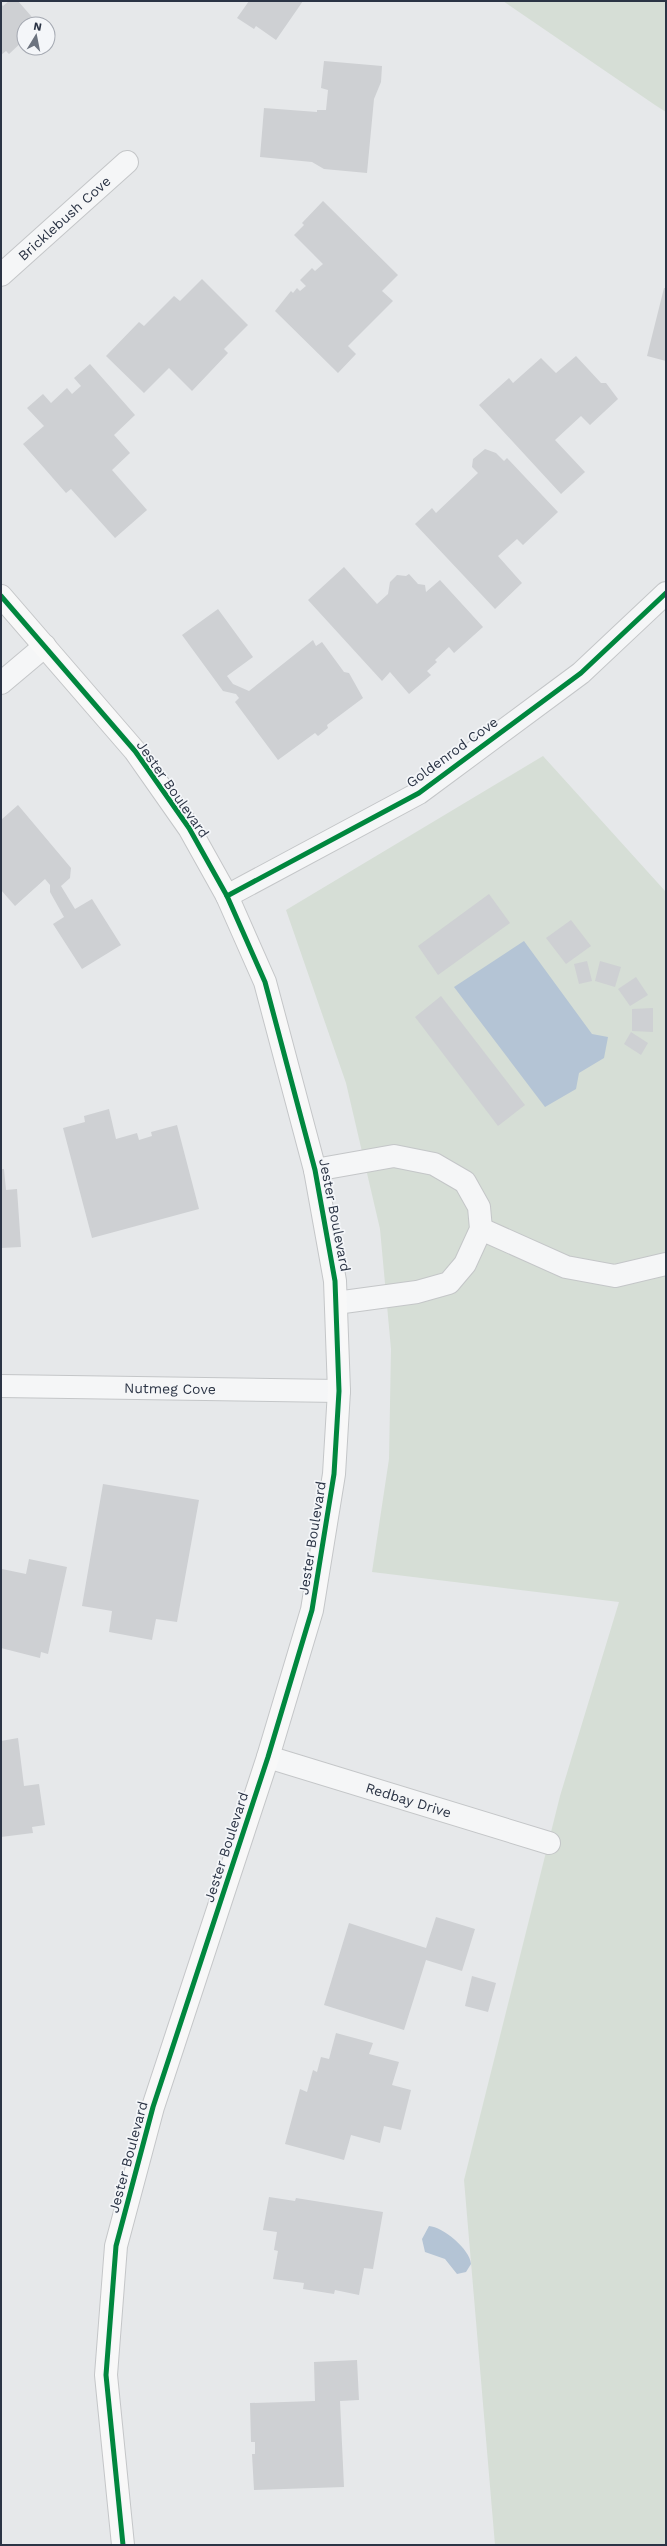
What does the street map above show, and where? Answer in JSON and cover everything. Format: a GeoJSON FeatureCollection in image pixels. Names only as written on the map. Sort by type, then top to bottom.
{"type":"FeatureCollection","features":[{"type":"Feature","properties":{"kind":"street","name":"Bricklebush Cove"},"geometry":{"type":"LineString","coordinates":[[1,275],[127,162]]}},
{"type":"Feature","properties":{"kind":"street","name":"Goldenrod Cove"},"geometry":{"type":"LineString","coordinates":[[227,896],[418,793],[581,673],[666,593]]}},
{"type":"Feature","properties":{"kind":"street","name":"Jester Boulevard"},"geometry":{"type":"LineString","coordinates":[[1,596],[135,751],[189,828],[227,896],[265,982],[315,1170],[335,1281],[339,1391],[334,1474],[312,1610],[268,1757],[153,2107],[116,2246],[106,2375],[123,2545]]}},
{"type":"Feature","properties":{"kind":"street"},"geometry":{"type":"LineString","coordinates":[[1,683],[44,646]]}},
{"type":"Feature","properties":{"kind":"street"},"geometry":{"type":"LineString","coordinates":[[315,1170],[394,1156],[434,1164],[465,1182],[479,1207],[481,1229],[465,1264],[449,1282],[417,1292],[336,1304]]}},
{"type":"Feature","properties":{"kind":"street"},"geometry":{"type":"LineString","coordinates":[[481,1229],[566,1267],[615,1276],[666,1264]]}},
{"type":"Feature","properties":{"kind":"street","name":"Nutmeg Cove"},"geometry":{"type":"LineString","coordinates":[[1,1386],[339,1391]]}},
{"type":"Feature","properties":{"kind":"street","name":"Redbay Drive"},"geometry":{"type":"LineString","coordinates":[[268,1757],[549,1843]]}},
{"type":"Feature","properties":{"kind":"shaded area"},"geometry":{"type":"Polygon","coordinates":[[[503,1],[666,1],[666,112],[655,105],[503,1]]]}},
{"type":"Feature","properties":{"kind":"shaded area"},"geometry":{"type":"Polygon","coordinates":[[[543,756],[666,892],[666,2545],[495,2545],[464,2180],[560,1796],[619,1602],[372,1572],[389,1459],[391,1349],[380,1229],[346,1083],[286,910],[543,756]]]}},
{"type":"Feature","properties":{"kind":"water"},"geometry":{"type":"Polygon","coordinates":[[[524,941],[592,1034],[608,1037],[604,1058],[579,1073],[576,1089],[545,1107],[454,987],[524,941]]]}},
{"type":"Feature","properties":{"kind":"water"},"geometry":{"type":"Polygon","coordinates":[[[429,2226],[441,2230],[455,2240],[466,2252],[471,2264],[466,2272],[457,2274],[445,2259],[425,2252],[422,2239],[429,2226]]]}},
{"type":"Feature","properties":{"kind":"building"},"geometry":{"type":"Polygon","coordinates":[[[9,1],[18,1],[31,16],[16,16],[16,47],[9,54],[6,51],[1,55],[1,4],[3,6],[9,1]]]}},
{"type":"Feature","properties":{"kind":"building"},"geometry":{"type":"Polygon","coordinates":[[[249,1],[303,1],[276,40],[256,26],[254,29],[237,18],[249,1]]]}},
{"type":"Feature","properties":{"kind":"building"},"geometry":{"type":"Polygon","coordinates":[[[324,61],[382,66],[381,82],[374,99],[367,173],[324,169],[312,162],[260,157],[264,108],[317,112],[317,110],[326,110],[328,90],[321,88],[324,61]]]}},
{"type":"Feature","properties":{"kind":"building"},"geometry":{"type":"Polygon","coordinates":[[[323,201],[398,275],[382,291],[393,301],[348,346],[356,354],[338,373],[275,311],[291,291],[293,293],[297,288],[300,291],[306,286],[300,280],[312,268],[315,271],[323,264],[294,235],[304,225],[302,223],[323,201]]]}},
{"type":"Feature","properties":{"kind":"building"},"geometry":{"type":"Polygon","coordinates":[[[202,279],[248,325],[224,349],[228,353],[192,391],[169,368],[144,393],[106,356],[139,322],[144,326],[174,296],[180,301],[202,279]]]}},
{"type":"Feature","properties":{"kind":"building"},"geometry":{"type":"Polygon","coordinates":[[[664,288],[666,288],[666,361],[647,356],[664,288]]]}},
{"type":"Feature","properties":{"kind":"building"},"geometry":{"type":"Polygon","coordinates":[[[576,356],[601,383],[606,383],[618,399],[590,425],[581,416],[555,440],[585,472],[561,494],[479,405],[509,378],[513,383],[541,358],[556,373],[576,356]]]}},
{"type":"Feature","properties":{"kind":"building"},"geometry":{"type":"Polygon","coordinates":[[[90,364],[135,415],[114,435],[130,453],[112,470],[147,510],[115,538],[71,489],[66,493],[23,444],[44,426],[27,408],[43,394],[51,403],[67,388],[72,394],[81,386],[74,378],[90,364]]]}},
{"type":"Feature","properties":{"kind":"building"},"geometry":{"type":"Polygon","coordinates":[[[485,449],[496,453],[504,461],[507,458],[558,512],[523,545],[517,539],[498,556],[522,583],[495,609],[415,524],[432,508],[436,513],[478,473],[472,467],[473,459],[485,449]]]}},
{"type":"Feature","properties":{"kind":"building"},"geometry":{"type":"Polygon","coordinates":[[[344,567],[377,604],[388,594],[390,582],[397,575],[406,576],[409,574],[418,584],[425,585],[426,592],[440,580],[483,627],[454,653],[449,647],[435,660],[437,662],[427,671],[431,675],[409,694],[390,672],[382,681],[308,600],[344,567]]]}},
{"type":"Feature","properties":{"kind":"building"},"geometry":{"type":"Polygon","coordinates":[[[218,609],[253,657],[227,676],[233,684],[249,691],[313,640],[316,646],[322,642],[344,672],[349,673],[363,698],[327,725],[328,728],[318,736],[315,733],[278,760],[235,702],[239,698],[236,694],[223,691],[182,635],[218,609]]]}},
{"type":"Feature","properties":{"kind":"building"},"geometry":{"type":"Polygon","coordinates":[[[18,805],[71,868],[70,878],[61,886],[75,909],[92,899],[121,945],[82,969],[53,924],[64,917],[50,892],[50,885],[45,879],[15,906],[1,890],[1,820],[18,805]]]}},
{"type":"Feature","properties":{"kind":"building"},"geometry":{"type":"Polygon","coordinates":[[[489,894],[510,923],[438,975],[418,946],[489,894]]]}},
{"type":"Feature","properties":{"kind":"building"},"geometry":{"type":"Polygon","coordinates":[[[571,920],[591,946],[566,964],[546,938],[571,920]]]}},
{"type":"Feature","properties":{"kind":"building"},"geometry":{"type":"Polygon","coordinates":[[[587,961],[592,981],[579,984],[574,964],[587,961]]]}},
{"type":"Feature","properties":{"kind":"building"},"geometry":{"type":"Polygon","coordinates":[[[600,961],[621,967],[615,987],[595,981],[600,961]]]}},
{"type":"Feature","properties":{"kind":"building"},"geometry":{"type":"Polygon","coordinates":[[[636,977],[648,995],[630,1006],[618,989],[636,977]]]}},
{"type":"Feature","properties":{"kind":"building"},"geometry":{"type":"Polygon","coordinates":[[[441,996],[525,1105],[498,1126],[415,1017],[441,996]]]}},
{"type":"Feature","properties":{"kind":"building"},"geometry":{"type":"Polygon","coordinates":[[[653,1008],[653,1032],[632,1031],[632,1009],[653,1008]]]}},
{"type":"Feature","properties":{"kind":"building"},"geometry":{"type":"Polygon","coordinates":[[[631,1032],[648,1043],[641,1055],[624,1044],[631,1032]]]}},
{"type":"Feature","properties":{"kind":"building"},"geometry":{"type":"Polygon","coordinates":[[[109,1109],[116,1139],[137,1133],[139,1140],[152,1136],[151,1132],[177,1125],[199,1209],[92,1238],[63,1128],[85,1122],[84,1116],[109,1109]]]}},
{"type":"Feature","properties":{"kind":"building"},"geometry":{"type":"Polygon","coordinates":[[[1,1169],[4,1169],[6,1190],[17,1189],[21,1247],[1,1248],[1,1169]]]}},
{"type":"Feature","properties":{"kind":"building"},"geometry":{"type":"Polygon","coordinates":[[[103,1484],[199,1500],[177,1622],[156,1619],[152,1640],[109,1632],[112,1611],[82,1606],[103,1484]]]}},
{"type":"Feature","properties":{"kind":"building"},"geometry":{"type":"Polygon","coordinates":[[[29,1559],[67,1567],[48,1654],[41,1652],[40,1658],[1,1648],[2,1569],[26,1574],[29,1559]]]}},
{"type":"Feature","properties":{"kind":"building"},"geometry":{"type":"Polygon","coordinates":[[[18,1738],[24,1786],[39,1784],[45,1825],[32,1827],[33,1833],[1,1837],[1,1741],[18,1738]]]}},
{"type":"Feature","properties":{"kind":"building"},"geometry":{"type":"Polygon","coordinates":[[[436,1917],[475,1929],[462,1971],[426,1960],[404,2030],[324,2005],[349,1923],[426,1948],[436,1917]]]}},
{"type":"Feature","properties":{"kind":"building"},"geometry":{"type":"Polygon","coordinates":[[[472,1976],[496,1983],[488,2012],[465,2006],[472,1976]]]}},
{"type":"Feature","properties":{"kind":"building"},"geometry":{"type":"Polygon","coordinates":[[[336,2033],[373,2043],[369,2054],[399,2062],[392,2085],[411,2090],[401,2130],[384,2126],[380,2143],[351,2135],[344,2160],[285,2144],[300,2089],[307,2092],[313,2070],[317,2072],[321,2057],[329,2059],[336,2033]]]}},
{"type":"Feature","properties":{"kind":"building"},"geometry":{"type":"Polygon","coordinates":[[[269,2197],[295,2201],[296,2198],[383,2212],[373,2269],[364,2268],[359,2295],[335,2290],[334,2294],[303,2289],[304,2283],[273,2279],[278,2251],[274,2250],[277,2232],[263,2230],[269,2197]]]}},
{"type":"Feature","properties":{"kind":"building"},"geometry":{"type":"Polygon","coordinates":[[[357,2360],[359,2400],[340,2401],[344,2487],[254,2490],[252,2454],[255,2454],[255,2442],[251,2442],[250,2403],[315,2401],[314,2362],[357,2360]]]}},
{"type":"Feature","properties":{"kind":"cycle path"},"geometry":{"type":"LineString","coordinates":[[227,896],[419,793],[581,673],[666,593]]}},
{"type":"Feature","properties":{"kind":"cycle path"},"geometry":{"type":"LineString","coordinates":[[1,596],[135,751],[189,828],[227,896],[265,982],[315,1170],[335,1281],[339,1391],[334,1474],[312,1610],[268,1757],[153,2107],[116,2246],[106,2375],[123,2545]]}}]}
